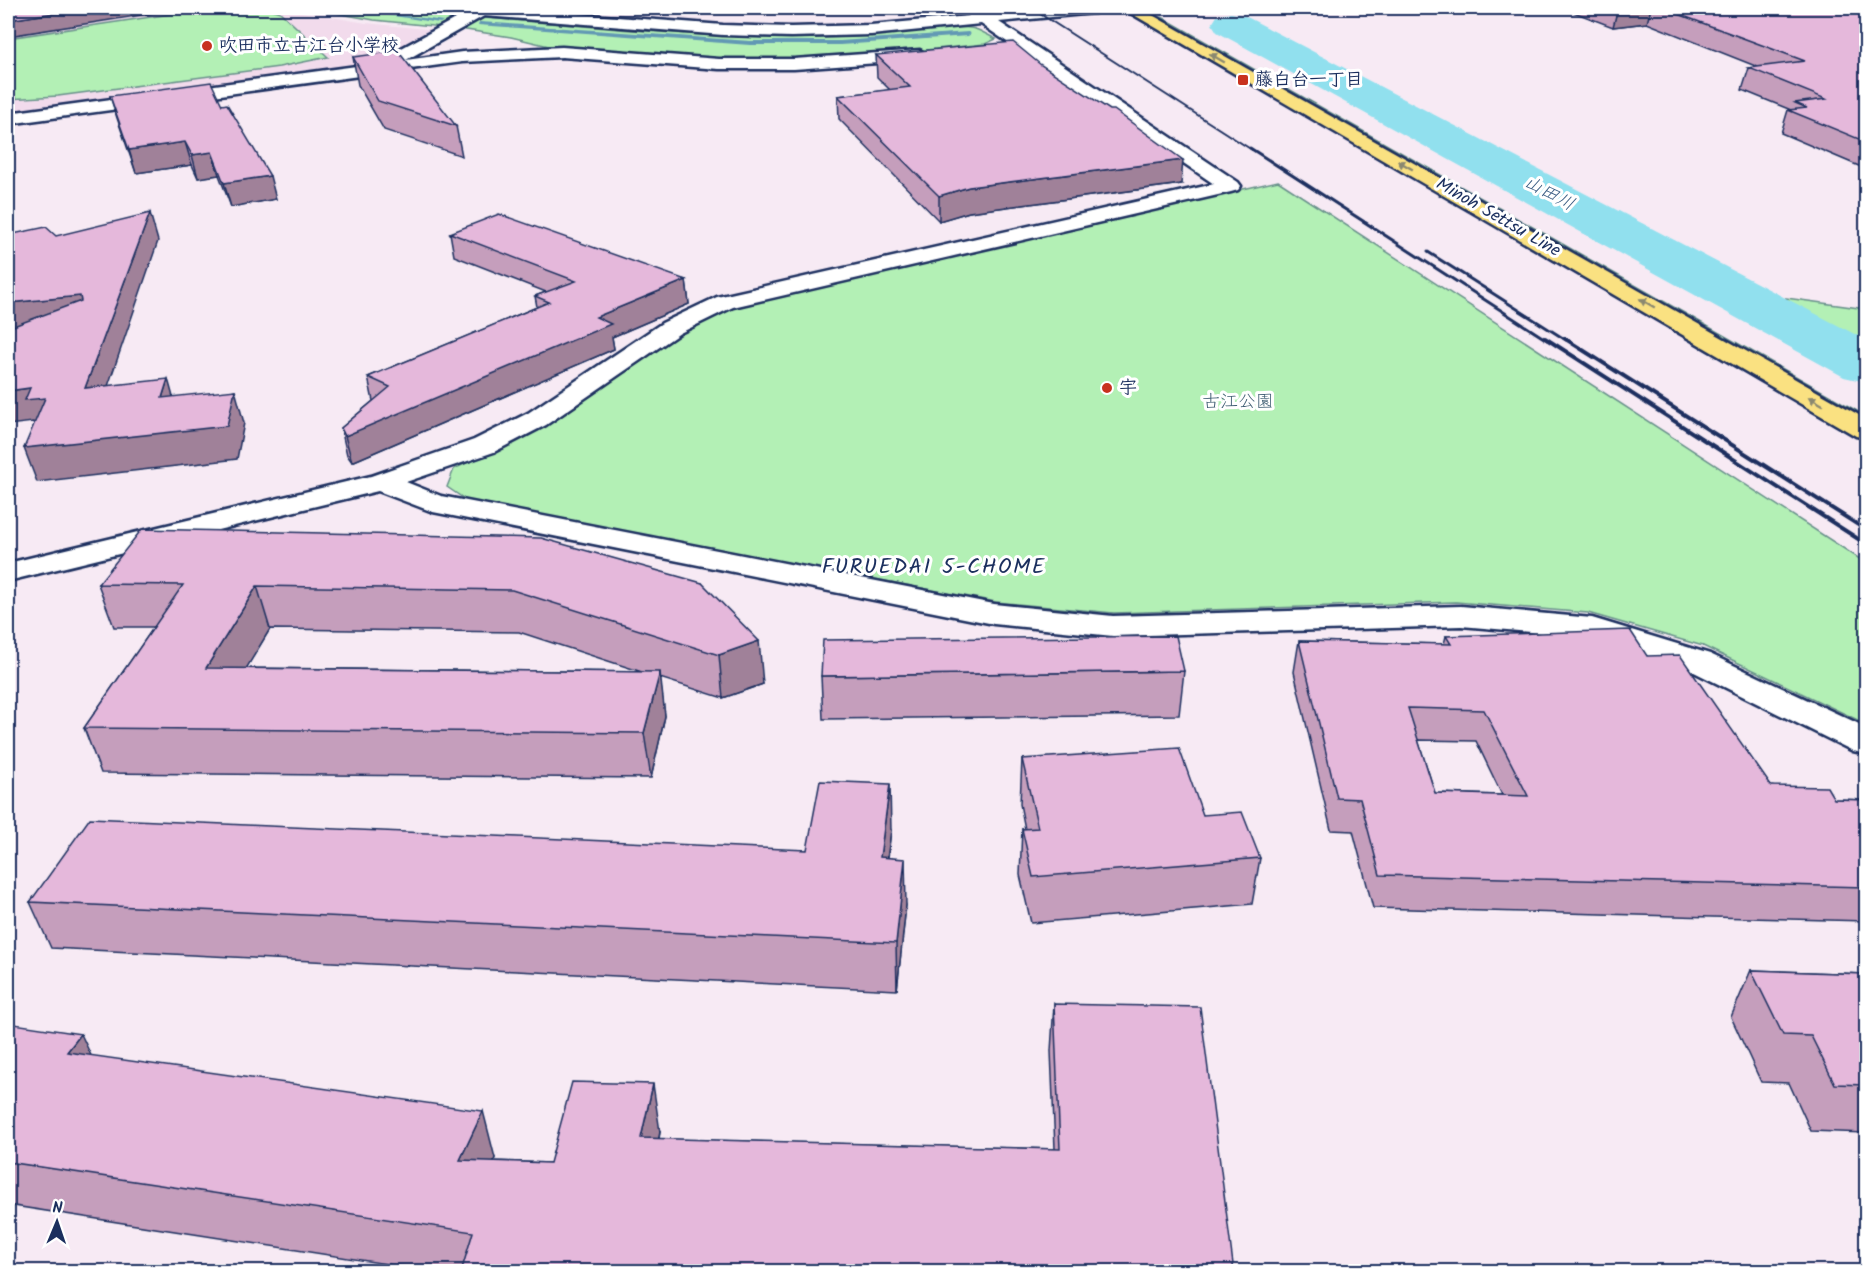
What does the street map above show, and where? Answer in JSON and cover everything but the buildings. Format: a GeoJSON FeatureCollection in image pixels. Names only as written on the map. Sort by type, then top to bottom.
{"type":"FeatureCollection","features":[{"type":"Feature","properties":{"kind":"main road","name":"Minoh Settsu Line"},"geometry":{"type":"LineString","coordinates":[[1130,8],[1866,430]]}},
{"type":"Feature","properties":{"kind":"main road","name":"Minoh Settsu Line"},"geometry":{"type":"LineString","coordinates":[[1160,8],[1597,252]]}},
{"type":"Feature","properties":{"kind":"street"},"geometry":{"type":"LineString","coordinates":[[447,8],[723,30],[791,32],[871,30],[1095,8]]}},
{"type":"Feature","properties":{"kind":"street"},"geometry":{"type":"LineString","coordinates":[[8,572],[380,482],[484,446],[537,419],[671,328],[725,302],[1231,186],[1009,46],[984,19],[968,8]]}},
{"type":"Feature","properties":{"kind":"street"},"geometry":{"type":"LineString","coordinates":[[379,69],[481,11]]}},
{"type":"Feature","properties":{"kind":"street"},"geometry":{"type":"LineString","coordinates":[[8,119],[513,53],[562,52],[718,64],[794,64],[942,53]]}},
{"type":"Feature","properties":{"kind":"street"},"geometry":{"type":"LineString","coordinates":[[380,482],[433,503],[994,614],[1113,626],[1461,616],[1592,628],[1698,661],[1844,730],[1866,743]]}},
{"type":"Feature","properties":{"kind":"shaded area","name":"吹田市立古江台小学校"},"geometry":{"type":"Polygon","coordinates":[[[8,8],[289,8],[366,23],[436,30],[376,62],[333,71],[8,116],[8,8]]]}},
{"type":"Feature","properties":{"kind":"green space","name":"吹田市立古江台小学校"},"geometry":{"type":"Polygon","coordinates":[[[212,8],[268,8],[280,12],[328,57],[279,67],[58,96],[8,99],[8,38],[212,8]]]}},
{"type":"Feature","properties":{"kind":"green space"},"geometry":{"type":"Polygon","coordinates":[[[308,8],[397,8],[459,18],[442,27],[374,20],[308,8]]]}},
{"type":"Feature","properties":{"kind":"green space"},"geometry":{"type":"Polygon","coordinates":[[[1162,17],[1866,416],[1866,424],[1157,18],[1162,17]]]}},
{"type":"Feature","properties":{"kind":"green space"},"geometry":{"type":"Polygon","coordinates":[[[475,19],[682,34],[781,38],[831,38],[965,27],[978,30],[996,39],[985,44],[846,58],[714,59],[553,47],[511,37],[460,29],[475,19]]]}},
{"type":"Feature","properties":{"kind":"green space","name":"古江公園"},"geometry":{"type":"Polygon","coordinates":[[[1278,181],[1866,563],[1866,724],[1703,646],[1588,613],[1456,602],[1114,613],[996,602],[469,502],[447,487],[454,469],[554,421],[683,332],[729,309],[763,299],[1278,181]]]}},
{"type":"Feature","properties":{"kind":"green space"},"geometry":{"type":"Polygon","coordinates":[[[1786,298],[1866,309],[1866,349],[1788,308],[1786,298]]]}},
{"type":"Feature","properties":{"kind":"waterway"},"geometry":{"type":"LineString","coordinates":[[345,8],[440,21]]}},
{"type":"Feature","properties":{"kind":"waterway"},"geometry":{"type":"LineString","coordinates":[[480,24],[750,43],[840,43],[968,34]]}},
{"type":"Feature","properties":{"kind":"waterway","name":"山田川"},"geometry":{"type":"LineString","coordinates":[[1231,24],[1866,364]]}},
{"type":"Feature","properties":{"kind":"railway"},"geometry":{"type":"LineString","coordinates":[[1031,8],[1252,150]]}},
{"type":"Feature","properties":{"kind":"railway"},"geometry":{"type":"LineString","coordinates":[[1250,148],[1547,340]]}},
{"type":"Feature","properties":{"kind":"railway"},"geometry":{"type":"LineString","coordinates":[[1428,252],[1566,340]]}},
{"type":"Feature","properties":{"kind":"railway"},"geometry":{"type":"LineString","coordinates":[[1545,338],[1866,544]]}},
{"type":"Feature","properties":{"kind":"railway"},"geometry":{"type":"LineString","coordinates":[[1564,338],[1866,530]]}},
{"type":"Feature","properties":{"kind":"place","name":"吹田市立古江台小学校"},"geometry":{"type":"Point","coordinates":[207,46]}},
{"type":"Feature","properties":{"kind":"place","name":"藤白台一丁目"},"geometry":{"type":"Point","coordinates":[1243,80]}},
{"type":"Feature","properties":{"kind":"place","name":"宇"},"geometry":{"type":"Point","coordinates":[1107,388]}},
{"type":"Feature","properties":{"kind":"district","name":"FURUEDAI 5-CHOME"},"geometry":{"type":"Point","coordinates":[934,567]}}]}
